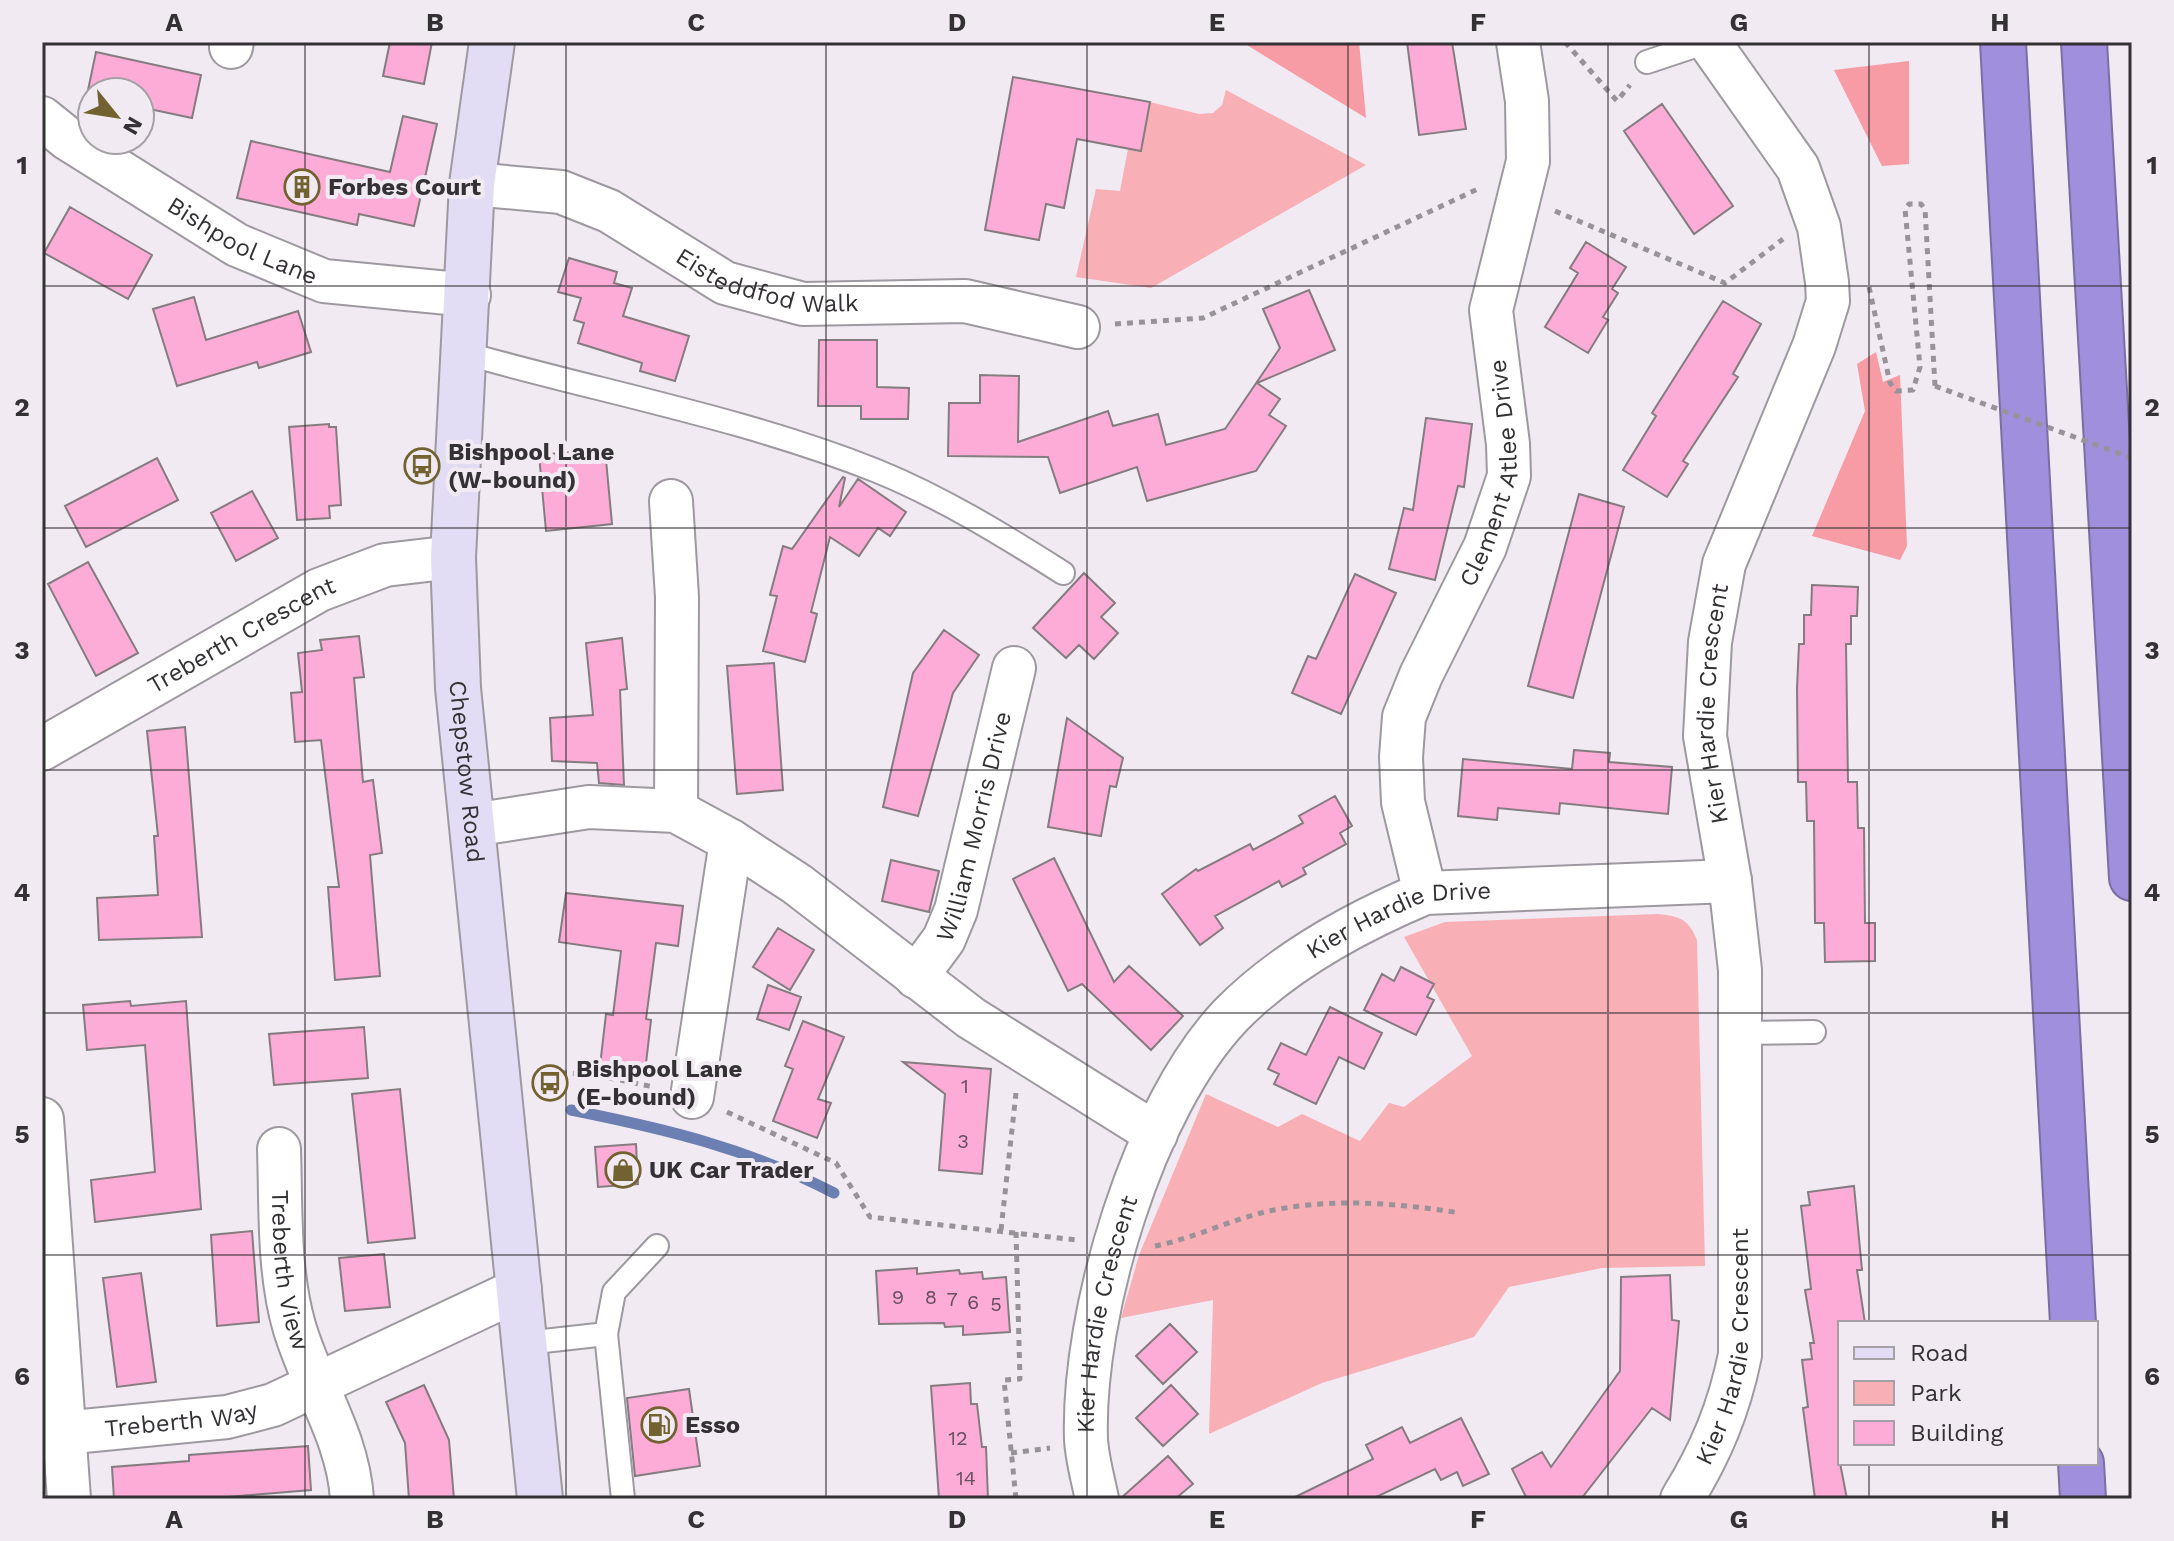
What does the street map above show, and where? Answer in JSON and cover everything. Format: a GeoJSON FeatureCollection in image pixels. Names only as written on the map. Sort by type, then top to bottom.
{"type":"FeatureCollection","features":[{"type":"Feature","properties":{"kind":"highway"},"geometry":{"type":"LineString","coordinates":[[2003,42],[2073,1321]]}},
{"type":"Feature","properties":{"kind":"highway"},"geometry":{"type":"LineString","coordinates":[[2084,42],[2132,878]]}},
{"type":"Feature","properties":{"kind":"highway"},"geometry":{"type":"LineString","coordinates":[[2081,1465],[2083,1499]]}},
{"type":"Feature","properties":{"kind":"main road","name":"Chepstow Road"},"geometry":{"type":"LineString","coordinates":[[492,42],[472,184],[469,295],[453,557],[458,688],[540,1499]]}},
{"type":"Feature","properties":{"kind":"street","name":"Clement Atlee Drive"},"geometry":{"type":"LineString","coordinates":[[1425,893],[1403,802],[1401,757],[1404,717],[1421,675],[1485,547],[1509,476],[1508,444],[1491,310],[1528,161],[1530,133],[1518,42]]}},
{"type":"Feature","properties":{"kind":"street","name":"Kier Hardie Crescent"},"geometry":{"type":"LineString","coordinates":[[1682,1499],[1711,1452],[1730,1403],[1740,1355],[1740,970],[1730,881],[1705,736],[1714,603],[1734,534],[1824,318],[1827,282],[1819,227],[1806,185],[1792,159],[1708,42]]}},
{"type":"Feature","properties":{"kind":"street","name":"Bishpool Lane"},"geometry":{"type":"LineString","coordinates":[[42,118],[68,139],[237,245],[324,281],[469,295]]}},
{"type":"Feature","properties":{"kind":"street","name":"Eisteddfod Walk"},"geometry":{"type":"LineString","coordinates":[[472,184],[561,192],[609,211],[725,283],[803,304],[965,301],[1078,327]]}},
{"type":"Feature","properties":{"kind":"street"},"geometry":{"type":"LineString","coordinates":[[671,501],[677,597],[676,811]]}},
{"type":"Feature","properties":{"kind":"street","name":"Treberth Crescent"},"geometry":{"type":"LineString","coordinates":[[42,749],[319,590],[385,565],[453,557]]}},
{"type":"Feature","properties":{"kind":"street","name":"William Morris Drive"},"geometry":{"type":"LineString","coordinates":[[916,977],[944,939],[956,910],[1014,668]]}},
{"type":"Feature","properties":{"kind":"street"},"geometry":{"type":"LineString","coordinates":[[472,825],[589,807],[676,811],[731,841],[797,884],[971,1018],[1156,1134]]}},
{"type":"Feature","properties":{"kind":"street"},"geometry":{"type":"LineString","coordinates":[[692,1097],[731,841]]}},
{"type":"Feature","properties":{"kind":"street","name":"Kier Hardie Drive"},"geometry":{"type":"LineString","coordinates":[[1156,1134],[1202,1050],[1231,1015],[1262,987],[1347,931],[1425,893],[1730,881]]}},
{"type":"Feature","properties":{"kind":"street"},"geometry":{"type":"LineString","coordinates":[[42,1119],[53,1434],[69,1499]]}},
{"type":"Feature","properties":{"kind":"street","name":"Kier Hardie Crescent"},"geometry":{"type":"LineString","coordinates":[[1097,1499],[1087,1444],[1087,1384],[1093,1341],[1116,1245],[1156,1134]]}},
{"type":"Feature","properties":{"kind":"street","name":"Treberth View"},"geometry":{"type":"LineString","coordinates":[[279,1149],[284,1268],[293,1324],[315,1386]]}},
{"type":"Feature","properties":{"kind":"street","name":"Treberth Way"},"geometry":{"type":"LineString","coordinates":[[53,1434],[227,1417],[273,1405],[520,1289]]}},
{"type":"Feature","properties":{"kind":"street"},"geometry":{"type":"LineString","coordinates":[[315,1386],[337,1429],[352,1499]]}},
{"type":"Feature","properties":{"kind":"lane"},"geometry":{"type":"LineString","coordinates":[[1647,62],[1708,42]]}},
{"type":"Feature","properties":{"kind":"lane"},"geometry":{"type":"LineString","coordinates":[[464,353],[756,430],[878,472],[987,525],[1063,573]]}},
{"type":"Feature","properties":{"kind":"lane"},"geometry":{"type":"LineString","coordinates":[[1739,1033],[1814,1032]]}},
{"type":"Feature","properties":{"kind":"lane"},"geometry":{"type":"LineString","coordinates":[[623,1499],[606,1334],[614,1292],[657,1246]]}},
{"type":"Feature","properties":{"kind":"lane"},"geometry":{"type":"LineString","coordinates":[[526,1343],[606,1334]]}},
{"type":"Feature","properties":{"kind":"path"},"geometry":{"type":"LineString","coordinates":[[1565,42],[1617,101],[1647,62]]}},
{"type":"Feature","properties":{"kind":"path"},"geometry":{"type":"LineString","coordinates":[[1078,327],[1203,318],[1490,183],[1725,283],[1786,236],[1819,227]]}},
{"type":"Feature","properties":{"kind":"path"},"geometry":{"type":"LineString","coordinates":[[1868,279],[1890,383],[1896,391],[1905,393],[1913,390],[1920,376],[1905,209],[1909,204],[1921,204],[1925,209],[1935,386],[2132,458]]}},
{"type":"Feature","properties":{"kind":"path"},"geometry":{"type":"LineString","coordinates":[[497,1068],[595,1075],[692,1097],[836,1163],[870,1217],[1116,1245],[1153,1246],[1180,1241],[1272,1211],[1335,1203],[1394,1204],[1460,1213]]}},
{"type":"Feature","properties":{"kind":"path"},"geometry":{"type":"LineString","coordinates":[[1001,1230],[1013,1098]]}},
{"type":"Feature","properties":{"kind":"path"},"geometry":{"type":"LineString","coordinates":[[1016,1232],[1020,1379],[1004,1380],[1016,1499]]}},
{"type":"Feature","properties":{"kind":"green space"},"geometry":{"type":"Polygon","coordinates":[[[1226,90],[1366,165],[1151,288],[1076,277],[1096,189],[1120,191],[1128,149],[1141,151],[1150,102],[1199,114],[1213,113],[1222,105],[1226,90]]]}},
{"type":"Feature","properties":{"kind":"green space"},"geometry":{"type":"Polygon","coordinates":[[[1658,914],[1683,920],[1697,940],[1705,1266],[1602,1268],[1509,1287],[1474,1337],[1322,1383],[1209,1434],[1213,1300],[1121,1318],[1139,1255],[1206,1094],[1278,1127],[1302,1114],[1360,1141],[1389,1103],[1404,1107],[1472,1056],[1404,937],[1445,922],[1658,914]]]}},
{"type":"Feature","properties":{"kind":"shaded area"},"geometry":{"type":"Polygon","coordinates":[[[1242,42],[1359,42],[1366,118],[1242,42]]]}},
{"type":"Feature","properties":{"kind":"shaded area"},"geometry":{"type":"Polygon","coordinates":[[[1909,61],[1909,164],[1882,166],[1834,70],[1909,61]]]}},
{"type":"Feature","properties":{"kind":"shaded area"},"geometry":{"type":"Polygon","coordinates":[[[1876,352],[1883,382],[1900,375],[1907,546],[1900,560],[1812,536],[1865,411],[1857,364],[1876,352]]]}},
{"type":"Feature","properties":{"kind":"building"},"geometry":{"type":"Polygon","coordinates":[[[390,42],[432,42],[424,84],[383,76],[390,42]]]}},
{"type":"Feature","properties":{"kind":"building"},"geometry":{"type":"Polygon","coordinates":[[[1407,42],[1452,42],[1466,129],[1419,135],[1407,42]]]}},
{"type":"Feature","properties":{"kind":"building"},"geometry":{"type":"Polygon","coordinates":[[[96,52],[201,75],[192,118],[156,110],[156,76],[91,76],[96,52]]]}},
{"type":"Feature","properties":{"kind":"building"},"geometry":{"type":"Polygon","coordinates":[[[1013,77],[1150,102],[1141,151],[1077,139],[1064,208],[1046,204],[1039,240],[985,230],[1013,77]]]}},
{"type":"Feature","properties":{"kind":"building"},"geometry":{"type":"Polygon","coordinates":[[[1662,104],[1733,206],[1694,234],[1624,131],[1662,104]]]}},
{"type":"Feature","properties":{"kind":"building","name":"Forbes Court"},"geometry":{"type":"Polygon","coordinates":[[[403,116],[437,124],[414,226],[359,214],[357,225],[237,198],[251,141],[390,172],[403,116]]]}},
{"type":"Feature","properties":{"kind":"building"},"geometry":{"type":"Polygon","coordinates":[[[70,207],[152,255],[128,299],[44,253],[70,207]]]}},
{"type":"Feature","properties":{"kind":"building"},"geometry":{"type":"Polygon","coordinates":[[[1586,242],[1626,267],[1612,289],[1618,293],[1603,317],[1608,320],[1588,353],[1545,327],[1578,273],[1570,268],[1586,242]]]}},
{"type":"Feature","properties":{"kind":"building"},"geometry":{"type":"Polygon","coordinates":[[[569,258],[617,272],[614,283],[632,288],[623,316],[689,336],[675,381],[640,371],[642,363],[578,343],[584,323],[574,320],[581,298],[558,292],[569,258]]]}},
{"type":"Feature","properties":{"kind":"building"},"geometry":{"type":"Polygon","coordinates":[[[1309,290],[1335,350],[1257,383],[1280,399],[1269,415],[1286,426],[1256,471],[1147,501],[1137,467],[1060,493],[1048,457],[948,456],[949,403],[980,403],[980,375],[1019,376],[1018,442],[1108,411],[1113,426],[1158,414],[1166,445],[1225,429],[1280,348],[1263,309],[1309,290]]]}},
{"type":"Feature","properties":{"kind":"building"},"geometry":{"type":"Polygon","coordinates":[[[194,297],[206,340],[298,311],[311,352],[259,368],[257,362],[177,386],[153,309],[194,297]]]}},
{"type":"Feature","properties":{"kind":"building"},"geometry":{"type":"Polygon","coordinates":[[[1723,301],[1761,324],[1733,374],[1738,377],[1683,461],[1688,464],[1667,497],[1623,470],[1656,416],[1652,413],[1723,301]]]}},
{"type":"Feature","properties":{"kind":"building"},"geometry":{"type":"Polygon","coordinates":[[[819,340],[877,340],[877,387],[909,388],[908,419],[861,419],[861,406],[818,406],[819,340]]]}},
{"type":"Feature","properties":{"kind":"building"},"geometry":{"type":"Polygon","coordinates":[[[1426,418],[1472,424],[1464,487],[1458,486],[1435,580],[1389,569],[1404,508],[1413,510],[1426,418]]]}},
{"type":"Feature","properties":{"kind":"building"},"geometry":{"type":"Polygon","coordinates":[[[329,424],[329,427],[336,427],[341,505],[329,506],[330,518],[297,520],[289,427],[329,424]]]}},
{"type":"Feature","properties":{"kind":"building"},"geometry":{"type":"Polygon","coordinates":[[[605,449],[612,524],[546,531],[539,455],[605,449]]]}},
{"type":"Feature","properties":{"kind":"building"},"geometry":{"type":"Polygon","coordinates":[[[157,458],[178,500],[86,547],[65,506],[157,458]]]}},
{"type":"Feature","properties":{"kind":"building"},"geometry":{"type":"Polygon","coordinates":[[[843,477],[839,507],[858,479],[906,512],[890,536],[878,528],[859,556],[830,537],[811,612],[817,614],[805,662],[763,651],[777,596],[770,595],[783,546],[792,549],[843,477]]]}},
{"type":"Feature","properties":{"kind":"building"},"geometry":{"type":"Polygon","coordinates":[[[252,491],[278,538],[236,561],[211,513],[252,491]]]}},
{"type":"Feature","properties":{"kind":"building"},"geometry":{"type":"Polygon","coordinates":[[[1579,494],[1624,507],[1573,698],[1528,686],[1579,494]]]}},
{"type":"Feature","properties":{"kind":"building"},"geometry":{"type":"Polygon","coordinates":[[[88,562],[138,653],[96,676],[48,584],[88,562]]]}},
{"type":"Feature","properties":{"kind":"building"},"geometry":{"type":"Polygon","coordinates":[[[1084,573],[1115,603],[1101,617],[1118,633],[1094,659],[1079,645],[1066,658],[1033,628],[1084,573]]]}},
{"type":"Feature","properties":{"kind":"building"},"geometry":{"type":"Polygon","coordinates":[[[1355,574],[1396,593],[1341,714],[1292,693],[1308,656],[1316,659],[1355,574]]]}},
{"type":"Feature","properties":{"kind":"building"},"geometry":{"type":"Polygon","coordinates":[[[1812,585],[1858,587],[1857,616],[1851,616],[1851,644],[1846,644],[1848,782],[1857,782],[1858,828],[1864,828],[1865,923],[1875,923],[1875,961],[1825,962],[1824,923],[1815,923],[1814,821],[1807,821],[1806,782],[1798,782],[1797,688],[1799,644],[1804,644],[1804,615],[1811,615],[1812,585]]]}},
{"type":"Feature","properties":{"kind":"building"},"geometry":{"type":"Polygon","coordinates":[[[944,630],[979,655],[953,693],[918,816],[883,807],[913,673],[944,630]]]}},
{"type":"Feature","properties":{"kind":"building"},"geometry":{"type":"Polygon","coordinates":[[[359,636],[364,677],[354,678],[363,782],[373,780],[382,853],[370,855],[380,976],[335,980],[328,887],[339,887],[321,740],[295,742],[291,693],[302,692],[298,653],[322,650],[320,640],[359,636]]]}},
{"type":"Feature","properties":{"kind":"building"},"geometry":{"type":"Polygon","coordinates":[[[622,638],[627,689],[620,690],[624,785],[599,783],[597,763],[552,761],[550,718],[593,715],[586,643],[622,638]]]}},
{"type":"Feature","properties":{"kind":"building"},"geometry":{"type":"Polygon","coordinates":[[[774,663],[783,790],[737,794],[727,666],[774,663]]]}},
{"type":"Feature","properties":{"kind":"building"},"geometry":{"type":"Polygon","coordinates":[[[1067,718],[1123,758],[1116,787],[1110,786],[1101,836],[1048,827],[1067,718]]]}},
{"type":"Feature","properties":{"kind":"building"},"geometry":{"type":"Polygon","coordinates":[[[185,727],[202,937],[99,940],[97,898],[158,895],[154,836],[158,836],[147,731],[185,727]]]}},
{"type":"Feature","properties":{"kind":"building"},"geometry":{"type":"Polygon","coordinates":[[[1574,750],[1610,753],[1609,762],[1672,767],[1668,814],[1560,803],[1559,814],[1498,808],[1497,820],[1458,816],[1463,759],[1572,769],[1574,750]]]}},
{"type":"Feature","properties":{"kind":"building"},"geometry":{"type":"Polygon","coordinates":[[[1335,796],[1352,826],[1340,833],[1346,844],[1303,868],[1306,874],[1282,887],[1279,881],[1215,916],[1223,928],[1200,945],[1162,894],[1196,869],[1198,871],[1250,844],[1253,850],[1303,823],[1299,816],[1335,796]]]}},
{"type":"Feature","properties":{"kind":"building"},"geometry":{"type":"Polygon","coordinates":[[[1054,858],[1114,982],[1129,966],[1183,1016],[1151,1050],[1082,984],[1068,991],[1013,879],[1054,858]]]}},
{"type":"Feature","properties":{"kind":"building"},"geometry":{"type":"Polygon","coordinates":[[[891,860],[939,871],[929,912],[882,901],[891,860]]]}},
{"type":"Feature","properties":{"kind":"building"},"geometry":{"type":"Polygon","coordinates":[[[566,893],[683,906],[678,946],[656,943],[646,1019],[651,1020],[645,1072],[600,1066],[606,1014],[613,1015],[621,951],[559,942],[566,893]]]}},
{"type":"Feature","properties":{"kind":"building"},"geometry":{"type":"Polygon","coordinates":[[[778,928],[814,950],[790,990],[753,967],[778,928]]]}},
{"type":"Feature","properties":{"kind":"building"},"geometry":{"type":"Polygon","coordinates":[[[1401,967],[1434,984],[1427,997],[1434,1000],[1416,1035],[1364,1010],[1382,974],[1394,981],[1401,967]]]}},
{"type":"Feature","properties":{"kind":"building"},"geometry":{"type":"Polygon","coordinates":[[[768,985],[801,997],[789,1030],[757,1019],[768,985]]]}},
{"type":"Feature","properties":{"kind":"building"},"geometry":{"type":"Polygon","coordinates":[[[130,1001],[131,1006],[186,1001],[201,1209],[95,1222],[91,1180],[155,1172],[145,1045],[87,1050],[83,1005],[130,1001]]]}},
{"type":"Feature","properties":{"kind":"building"},"geometry":{"type":"Polygon","coordinates":[[[1330,1007],[1382,1033],[1364,1069],[1339,1057],[1316,1104],[1274,1084],[1279,1074],[1268,1069],[1281,1043],[1306,1055],[1330,1007]]]}},
{"type":"Feature","properties":{"kind":"building"},"geometry":{"type":"Polygon","coordinates":[[[803,1021],[844,1037],[818,1099],[831,1103],[817,1138],[773,1121],[793,1069],[785,1066],[803,1021]]]}},
{"type":"Feature","properties":{"kind":"building"},"geometry":{"type":"Polygon","coordinates":[[[364,1027],[368,1078],[274,1085],[269,1034],[364,1027]]]}},
{"type":"Feature","properties":{"kind":"building"},"geometry":{"type":"Polygon","coordinates":[[[903,1062],[991,1069],[982,1174],[939,1170],[945,1094],[903,1062]]]}},
{"type":"Feature","properties":{"kind":"building"},"geometry":{"type":"Polygon","coordinates":[[[400,1089],[415,1238],[368,1243],[352,1094],[400,1089]]]}},
{"type":"Feature","properties":{"kind":"building"},"geometry":{"type":"Polygon","coordinates":[[[636,1144],[638,1184],[598,1187],[595,1147],[636,1144]]]}},
{"type":"Feature","properties":{"kind":"building"},"geometry":{"type":"Polygon","coordinates":[[[1854,1186],[1862,1270],[1857,1270],[1865,1321],[1838,1321],[1838,1465],[1847,1499],[1815,1499],[1803,1408],[1808,1407],[1802,1360],[1812,1359],[1810,1343],[1814,1343],[1805,1290],[1811,1289],[1801,1206],[1810,1205],[1808,1192],[1854,1186]]]}},
{"type":"Feature","properties":{"kind":"building"},"geometry":{"type":"Polygon","coordinates":[[[252,1231],[259,1322],[217,1326],[211,1235],[252,1231]]]}},
{"type":"Feature","properties":{"kind":"building"},"geometry":{"type":"Polygon","coordinates":[[[384,1254],[390,1307],[345,1311],[339,1258],[384,1254]]]}},
{"type":"Feature","properties":{"kind":"building"},"geometry":{"type":"Polygon","coordinates":[[[917,1268],[917,1274],[959,1270],[960,1274],[982,1272],[983,1279],[1006,1277],[1010,1332],[963,1335],[963,1326],[945,1327],[944,1323],[879,1324],[876,1271],[917,1268]]]}},
{"type":"Feature","properties":{"kind":"building"},"geometry":{"type":"Polygon","coordinates":[[[141,1273],[156,1382],[117,1387],[103,1278],[141,1273]]]}},
{"type":"Feature","properties":{"kind":"building"},"geometry":{"type":"Polygon","coordinates":[[[1670,1275],[1672,1320],[1679,1321],[1670,1420],[1652,1408],[1581,1499],[1527,1499],[1512,1469],[1542,1452],[1551,1467],[1620,1371],[1621,1277],[1670,1275]]]}},
{"type":"Feature","properties":{"kind":"building"},"geometry":{"type":"Polygon","coordinates":[[[1170,1324],[1197,1352],[1163,1384],[1136,1356],[1170,1324]]]}},
{"type":"Feature","properties":{"kind":"building"},"geometry":{"type":"Polygon","coordinates":[[[970,1383],[971,1404],[977,1404],[982,1447],[986,1447],[988,1499],[939,1499],[931,1386],[970,1383]]]}},
{"type":"Feature","properties":{"kind":"building"},"geometry":{"type":"Polygon","coordinates":[[[424,1385],[449,1440],[454,1499],[409,1499],[405,1443],[386,1402],[424,1385]]]}},
{"type":"Feature","properties":{"kind":"building"},"geometry":{"type":"Polygon","coordinates":[[[1171,1385],[1198,1414],[1163,1446],[1136,1418],[1171,1385]]]}},
{"type":"Feature","properties":{"kind":"building"},"geometry":{"type":"Polygon","coordinates":[[[689,1389],[700,1466],[635,1476],[627,1398],[689,1389]]]}},
{"type":"Feature","properties":{"kind":"building"},"geometry":{"type":"Polygon","coordinates":[[[1461,1418],[1489,1474],[1463,1486],[1457,1472],[1441,1480],[1435,1469],[1372,1499],[1291,1499],[1373,1459],[1366,1445],[1402,1427],[1410,1443],[1461,1418]]]}},
{"type":"Feature","properties":{"kind":"building"},"geometry":{"type":"Polygon","coordinates":[[[308,1446],[311,1490],[204,1499],[114,1499],[112,1467],[189,1461],[189,1455],[308,1446]]]}},
{"type":"Feature","properties":{"kind":"building"},"geometry":{"type":"Polygon","coordinates":[[[1168,1456],[1193,1484],[1175,1499],[1120,1499],[1168,1456]]]}},
{"type":"Feature","properties":{"kind":"waterway"},"geometry":{"type":"LineString","coordinates":[[571,1110],[738,1152],[834,1193]]}},
{"type":"Feature","properties":{"kind":"place","name":"Forbes Court"},"geometry":{"type":"Point","coordinates":[302,187]}},
{"type":"Feature","properties":{"kind":"place","name":"Bishpool Lane (W-bound)"},"geometry":{"type":"Point","coordinates":[422,466]}},
{"type":"Feature","properties":{"kind":"place","name":"Bishpool Lane (E-bound)"},"geometry":{"type":"Point","coordinates":[550,1083]}},
{"type":"Feature","properties":{"kind":"place","name":"UK Car Trader"},"geometry":{"type":"Point","coordinates":[623,1170]}},
{"type":"Feature","properties":{"kind":"place","name":"Esso"},"geometry":{"type":"Point","coordinates":[659,1425]}}]}
